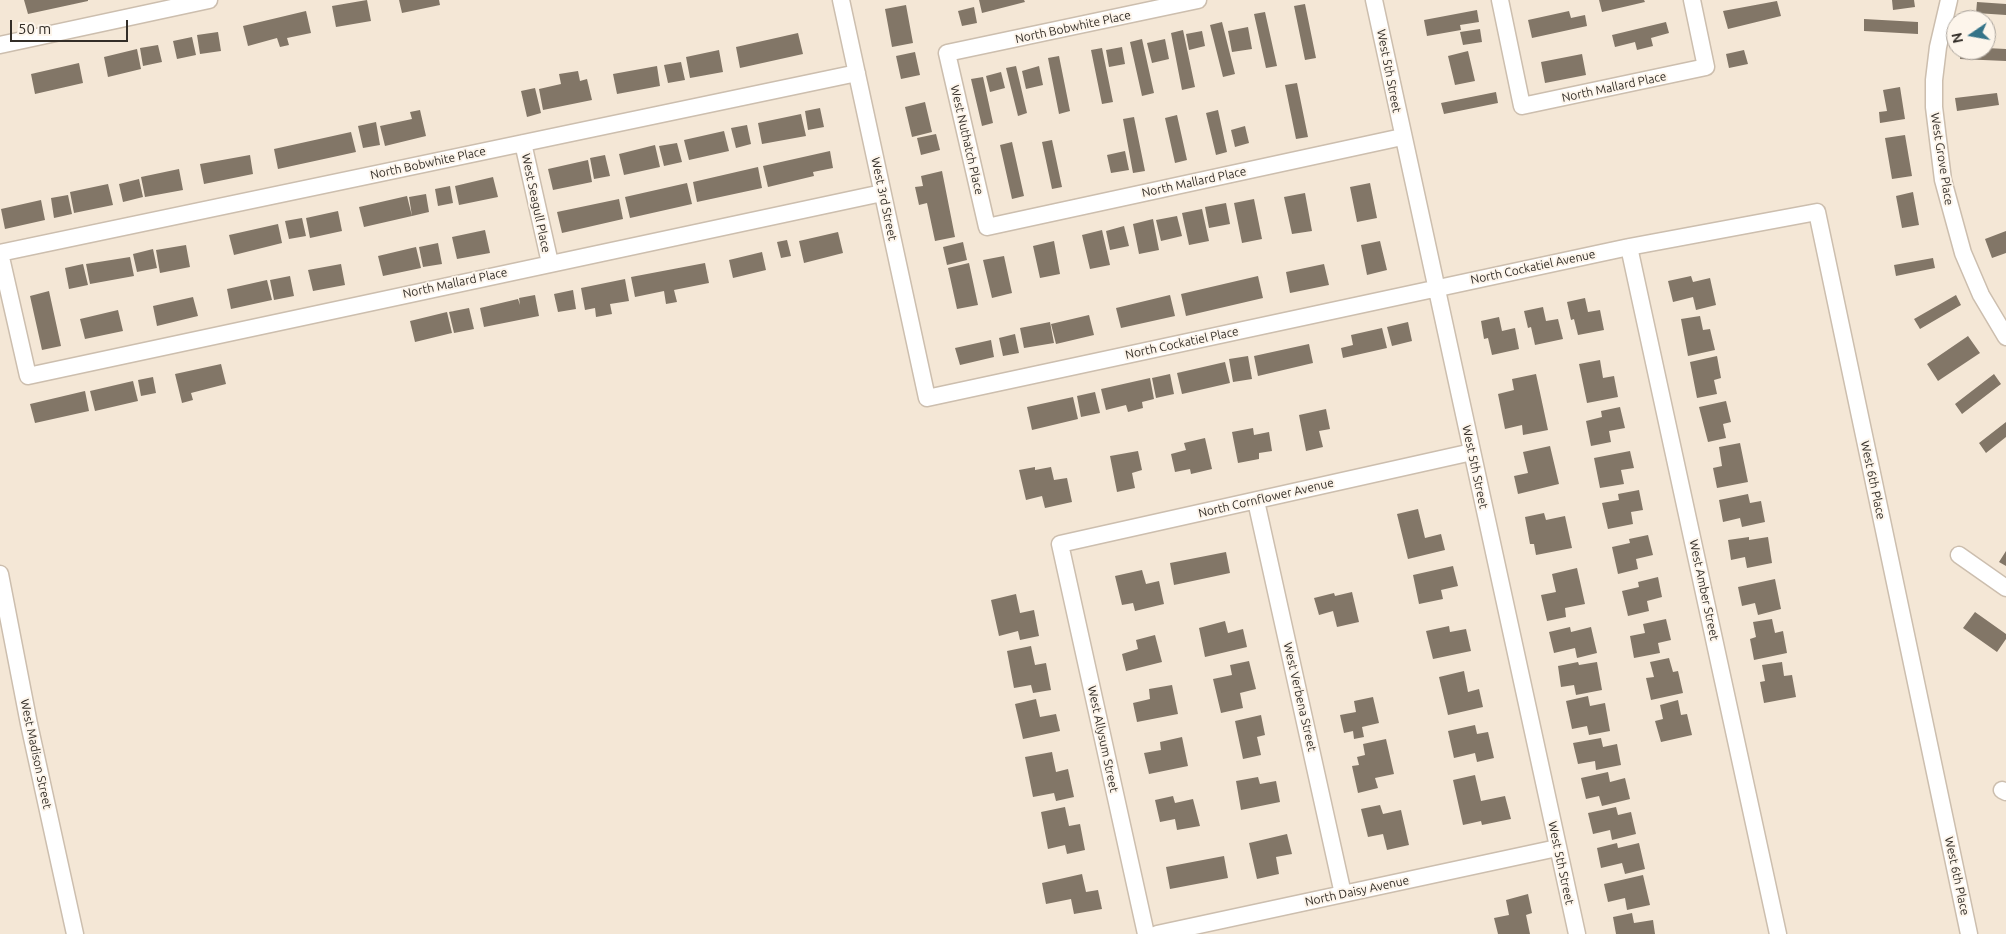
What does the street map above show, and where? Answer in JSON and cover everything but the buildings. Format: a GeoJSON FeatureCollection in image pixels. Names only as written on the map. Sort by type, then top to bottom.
{"type":"FeatureCollection","features":[{"type":"Feature","properties":{"kind":"street"},"geometry":{"type":"LineString","coordinates":[[0,45],[181,3],[209,0]]}},
{"type":"Feature","properties":{"kind":"street","name":"West 3rd Street"},"geometry":{"type":"LineString","coordinates":[[841,0],[927,398]]}},
{"type":"Feature","properties":{"kind":"street","name":"North Bobwhite Place"},"geometry":{"type":"LineString","coordinates":[[947,53],[1198,0]]}},
{"type":"Feature","properties":{"kind":"street","name":"West 5th Street"},"geometry":{"type":"LineString","coordinates":[[1374,0],[1402,137],[1576,934]]}},
{"type":"Feature","properties":{"kind":"street","name":"North Mallard Place"},"geometry":{"type":"LineString","coordinates":[[1500,0],[1522,106],[1706,67],[1692,0]]}},
{"type":"Feature","properties":{"kind":"street","name":"West Grove Place"},"geometry":{"type":"LineString","coordinates":[[1949,0],[1938,47],[1934,80],[1934,107],[1943,180],[1963,252],[1981,295],[2006,337]]}},
{"type":"Feature","properties":{"kind":"street","name":"West Nuthatch Place"},"geometry":{"type":"LineString","coordinates":[[947,53],[987,227]]}},
{"type":"Feature","properties":{"kind":"street","name":"North Bobwhite Place"},"geometry":{"type":"LineString","coordinates":[[0,253],[856,73]]}},
{"type":"Feature","properties":{"kind":"street","name":"North Mallard Place"},"geometry":{"type":"LineString","coordinates":[[987,227],[1402,137]]}},
{"type":"Feature","properties":{"kind":"street","name":"West Seagull Place"},"geometry":{"type":"LineString","coordinates":[[523,143],[550,262]]}},
{"type":"Feature","properties":{"kind":"street","name":"North Mallard Place"},"geometry":{"type":"LineString","coordinates":[[0,253],[28,376],[550,262],[882,193]]}},
{"type":"Feature","properties":{"kind":"street","name":"West 6th Place"},"geometry":{"type":"LineString","coordinates":[[1629,246],[1817,212],[1969,934]]}},
{"type":"Feature","properties":{"kind":"street","name":"North Cockatiel Avenue"},"geometry":{"type":"LineString","coordinates":[[1436,288],[1629,246]]}},
{"type":"Feature","properties":{"kind":"street","name":"West Amber Street"},"geometry":{"type":"LineString","coordinates":[[1629,246],[1778,934]]}},
{"type":"Feature","properties":{"kind":"street","name":"North Cockatiel Place"},"geometry":{"type":"LineString","coordinates":[[927,398],[1436,288]]}},
{"type":"Feature","properties":{"kind":"street","name":"North Cornflower Avenue"},"geometry":{"type":"LineString","coordinates":[[1060,544],[1472,452]]}},
{"type":"Feature","properties":{"kind":"street","name":"West Verbena Street"},"geometry":{"type":"LineString","coordinates":[[1256,501],[1343,894]]}},
{"type":"Feature","properties":{"kind":"street","name":"West Allysum Street"},"geometry":{"type":"LineString","coordinates":[[1060,544],[1146,934]]}},
{"type":"Feature","properties":{"kind":"street"},"geometry":{"type":"LineString","coordinates":[[1959,555],[2006,588]]}},
{"type":"Feature","properties":{"kind":"street","name":"West Madison Street"},"geometry":{"type":"LineString","coordinates":[[0,574],[29,724],[75,934]]}},
{"type":"Feature","properties":{"kind":"street","name":"North Daisy Avenue"},"geometry":{"type":"LineString","coordinates":[[1157,934],[1557,848]]}}]}
